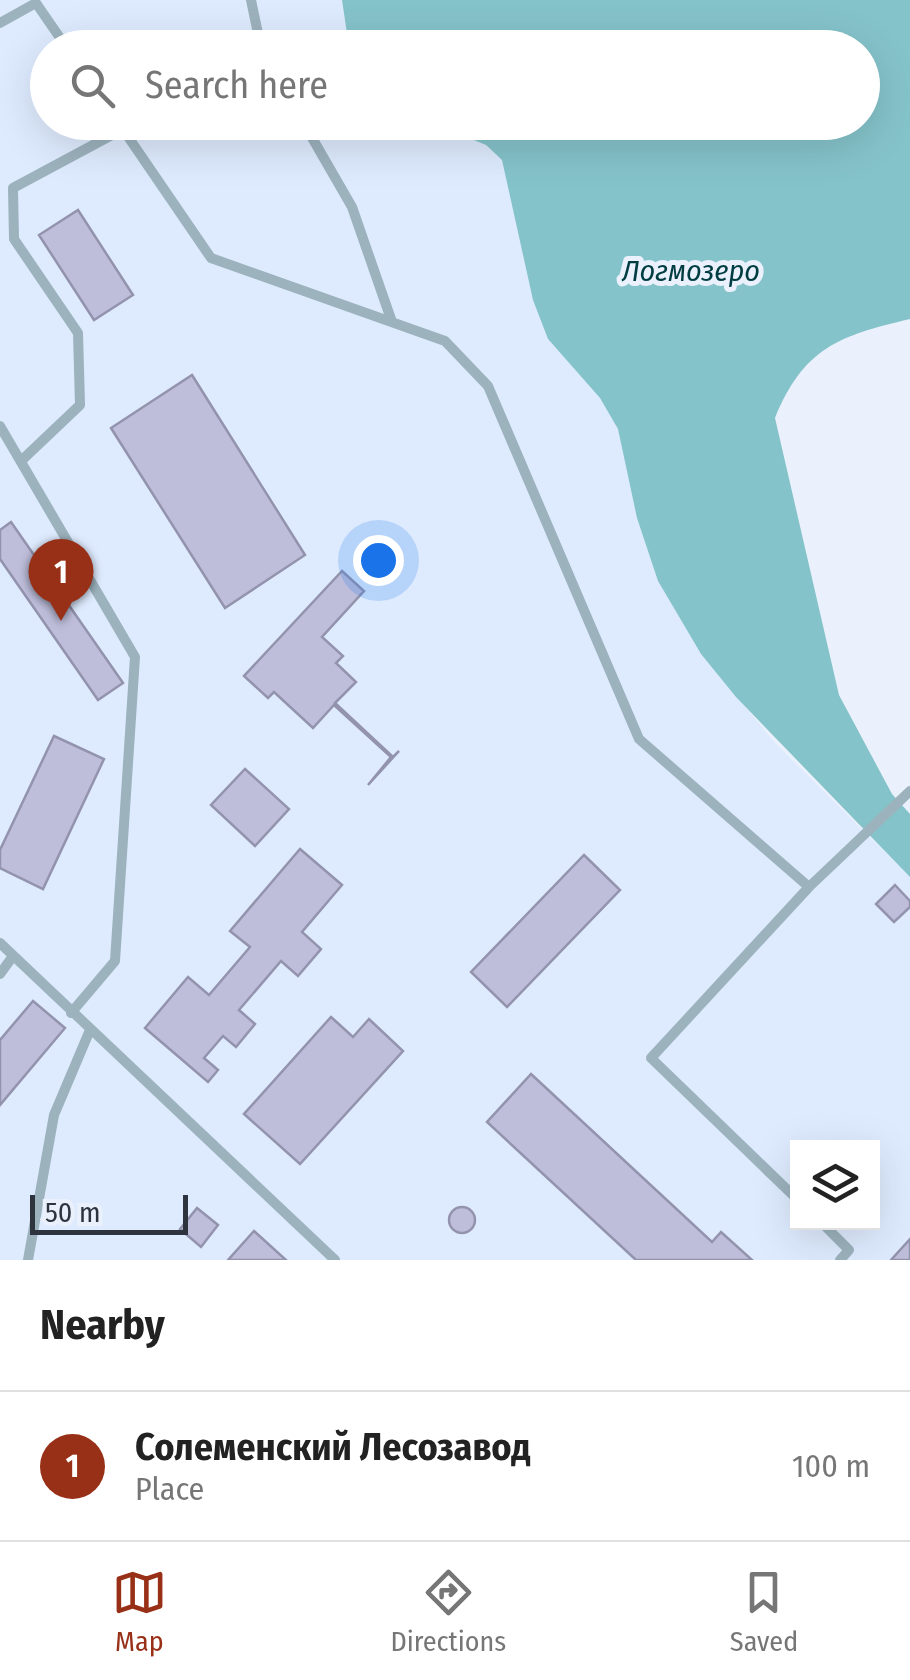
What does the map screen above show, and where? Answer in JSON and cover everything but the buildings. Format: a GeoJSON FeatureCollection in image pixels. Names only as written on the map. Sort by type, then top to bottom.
{"type":"FeatureCollection","features":[{"type":"Feature","properties":{"kind":"lane"},"geometry":{"type":"LineString","coordinates":[[251,0],[257,30]]}},
{"type":"Feature","properties":{"kind":"lane"},"geometry":{"type":"LineString","coordinates":[[0,23],[35,2],[54,30]]}},
{"type":"Feature","properties":{"kind":"lane"},"geometry":{"type":"LineString","coordinates":[[21,462],[80,405],[79,351],[78,332],[14,239],[13,188],[96,140]]}},
{"type":"Feature","properties":{"kind":"lane"},"geometry":{"type":"LineString","coordinates":[[130,140],[211,258],[444,340],[488,386],[639,739],[808,887]]}},
{"type":"Feature","properties":{"kind":"lane"},"geometry":{"type":"LineString","coordinates":[[313,140],[352,208],[392,322]]}},
{"type":"Feature","properties":{"kind":"lane"},"geometry":{"type":"LineString","coordinates":[[0,426],[135,656],[115,961],[72,1013]]}},
{"type":"Feature","properties":{"kind":"lane"},"geometry":{"type":"LineString","coordinates":[[790,1192],[651,1058],[808,887],[910,791]]}},
{"type":"Feature","properties":{"kind":"lane"},"geometry":{"type":"LineString","coordinates":[[0,943],[334,1260]]}},
{"type":"Feature","properties":{"kind":"lane"},"geometry":{"type":"LineString","coordinates":[[0,974],[14,956]]}},
{"type":"Feature","properties":{"kind":"lane"},"geometry":{"type":"LineString","coordinates":[[28,1260],[54,1116],[90,1030]]}},
{"type":"Feature","properties":{"kind":"lane"},"geometry":{"type":"LineString","coordinates":[[829,1230],[849,1250],[840,1260]]}},
{"type":"Feature","properties":{"kind":"shaded area"},"geometry":{"type":"Polygon","coordinates":[[[0,0],[342,0],[346,30],[30,30],[30,140],[474,140],[486,145],[502,160],[534,300],[548,339],[600,398],[619,429],[637,518],[658,581],[701,654],[776,744],[910,877],[910,1260],[0,1260],[0,0]]]}},
{"type":"Feature","properties":{"kind":"water","name":"Логмозеро"},"geometry":{"type":"Polygon","coordinates":[[[342,0],[910,0],[910,319],[843,339],[811,360],[786,394],[775,418],[839,695],[892,794],[910,814],[910,877],[736,697],[701,654],[658,581],[637,518],[618,429],[600,398],[548,339],[533,300],[502,160],[474,140],[880,140],[880,30],[346,30],[342,0]]]}},
{"type":"Feature","properties":{"kind":"place","name":"Солеменский Лесозавод"},"geometry":{"type":"Point","coordinates":[61,621]}}]}
